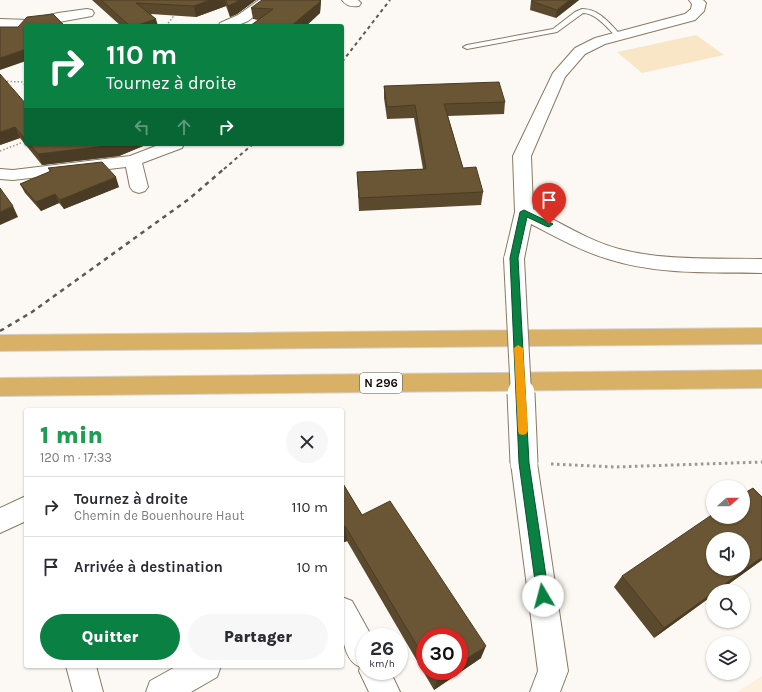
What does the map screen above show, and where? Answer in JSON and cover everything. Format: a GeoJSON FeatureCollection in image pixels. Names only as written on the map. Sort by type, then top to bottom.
{"type":"FeatureCollection","features":[{"type":"Feature","properties":{"kind":"highway"},"geometry":{"type":"LineString","coordinates":[[0,343],[762,336]]}},
{"type":"Feature","properties":{"kind":"highway","name":"N 296"},"geometry":{"type":"LineString","coordinates":[[0,387],[762,379]]}},
{"type":"Feature","properties":{"kind":"street"},"geometry":{"type":"LineString","coordinates":[[545,692],[553,670],[524,463],[514,258],[524,212],[522,156],[558,76],[580,51],[600,41],[618,35],[690,17],[697,11],[699,3],[696,0]]}},
{"type":"Feature","properties":{"kind":"street"},"geometry":{"type":"LineString","coordinates":[[230,24],[243,18],[265,2]]}},
{"type":"Feature","properties":{"kind":"street"},"geometry":{"type":"LineString","coordinates":[[0,23],[28,24],[58,17],[91,18],[38,8]]}},
{"type":"Feature","properties":{"kind":"street"},"geometry":{"type":"LineString","coordinates":[[0,174],[13,175],[133,161],[171,146]]}},
{"type":"Feature","properties":{"kind":"street"},"geometry":{"type":"LineString","coordinates":[[133,161],[139,187]]}},
{"type":"Feature","properties":{"kind":"street"},"geometry":{"type":"LineString","coordinates":[[524,212],[597,248],[615,255],[660,263],[762,266]]}},
{"type":"Feature","properties":{"kind":"street"},"geometry":{"type":"LineString","coordinates":[[0,521],[24,509]]}},
{"type":"Feature","properties":{"kind":"street"},"geometry":{"type":"LineString","coordinates":[[344,615],[356,637]]}},
{"type":"Feature","properties":{"kind":"street"},"geometry":{"type":"LineString","coordinates":[[82,668],[88,692]]}},
{"type":"Feature","properties":{"kind":"street"},"geometry":{"type":"LineString","coordinates":[[161,692],[203,668]]}},
{"type":"Feature","properties":{"kind":"street"},"geometry":{"type":"LineString","coordinates":[[379,680],[385,692]]}},
{"type":"Feature","properties":{"kind":"lane"},"geometry":{"type":"LineString","coordinates":[[467,47],[555,30],[564,26],[576,14],[585,10],[592,12],[618,35]]}},
{"type":"Feature","properties":{"kind":"path"},"geometry":{"type":"LineString","coordinates":[[168,24],[179,9]]}},
{"type":"Feature","properties":{"kind":"path"},"geometry":{"type":"LineString","coordinates":[[0,81],[22,82],[24,84]]}},
{"type":"Feature","properties":{"kind":"path"},"geometry":{"type":"LineString","coordinates":[[0,151],[24,142]]}},
{"type":"Feature","properties":{"kind":"path"},"geometry":{"type":"LineString","coordinates":[[524,463],[615,467],[762,462]]}},
{"type":"Feature","properties":{"kind":"shaded area"},"geometry":{"type":"Polygon","coordinates":[[[696,35],[724,55],[642,73],[617,52],[696,35]]]}},
{"type":"Feature","properties":{"kind":"shaded area"},"geometry":{"type":"Polygon","coordinates":[[[762,676],[762,692],[737,692],[762,676]]]}},
{"type":"Feature","properties":{"kind":"building"},"geometry":{"type":"Polygon","coordinates":[[[101,0],[210,0],[194,6],[136,3],[156,19],[141,24],[128,24],[101,0]]]}},
{"type":"Feature","properties":{"kind":"building"},"geometry":{"type":"Polygon","coordinates":[[[226,0],[239,0],[228,6],[226,0]]]}},
{"type":"Feature","properties":{"kind":"building"},"geometry":{"type":"Polygon","coordinates":[[[262,0],[320,0],[320,2],[293,24],[253,24],[273,9],[251,8],[262,0]]]}},
{"type":"Feature","properties":{"kind":"building"},"geometry":{"type":"Polygon","coordinates":[[[570,0],[557,10],[531,1],[570,0]]]}},
{"type":"Feature","properties":{"kind":"building"},"geometry":{"type":"Polygon","coordinates":[[[53,14],[63,24],[24,24],[24,50],[0,58],[0,27],[18,27],[27,17],[53,14]]]}},
{"type":"Feature","properties":{"kind":"building"},"geometry":{"type":"Polygon","coordinates":[[[0,74],[24,102],[24,138],[15,127],[0,132],[0,74]]]}},
{"type":"Feature","properties":{"kind":"building"},"geometry":{"type":"Polygon","coordinates":[[[499,82],[505,102],[444,104],[463,168],[476,167],[483,192],[359,198],[357,172],[426,169],[415,105],[387,107],[384,86],[499,82]]]}},
{"type":"Feature","properties":{"kind":"building"},"geometry":{"type":"Polygon","coordinates":[[[31,146],[106,146],[38,154],[31,146]]]}},
{"type":"Feature","properties":{"kind":"building"},"geometry":{"type":"Polygon","coordinates":[[[102,162],[116,177],[60,200],[55,194],[36,202],[20,184],[51,171],[48,168],[102,162]]]}},
{"type":"Feature","properties":{"kind":"building"},"geometry":{"type":"Polygon","coordinates":[[[0,188],[13,206],[0,212],[0,188]]]}},
{"type":"Feature","properties":{"kind":"building"},"geometry":{"type":"Polygon","coordinates":[[[344,485],[362,515],[390,501],[486,646],[468,658],[468,628],[416,628],[416,644],[408,631],[408,628],[406,628],[345,526],[344,527],[344,485]]]}},
{"type":"Feature","properties":{"kind":"building"},"geometry":{"type":"Polygon","coordinates":[[[753,488],[762,497],[762,557],[750,566],[750,532],[706,532],[706,576],[736,576],[725,584],[706,584],[706,598],[664,628],[622,576],[706,519],[706,524],[750,524],[750,490],[753,488]]]}},
{"type":"Feature","properties":{"kind":"railway"},"geometry":{"type":"LineString","coordinates":[[344,59],[390,0]]}},
{"type":"Feature","properties":{"kind":"railway"},"geometry":{"type":"LineString","coordinates":[[224,169],[251,146]]}},
{"type":"Feature","properties":{"kind":"railway"},"geometry":{"type":"LineString","coordinates":[[0,331],[32,312],[189,199],[225,168]]}},
{"type":"Feature","properties":{"kind":"slow traffic"},"geometry":{"type":"LineString","coordinates":[[518,348],[523,431]]}},
{"type":"Feature","properties":{"kind":"route"},"geometry":{"type":"LineString","coordinates":[[543,596],[524,463],[514,258],[524,212],[549,224]]}}]}
